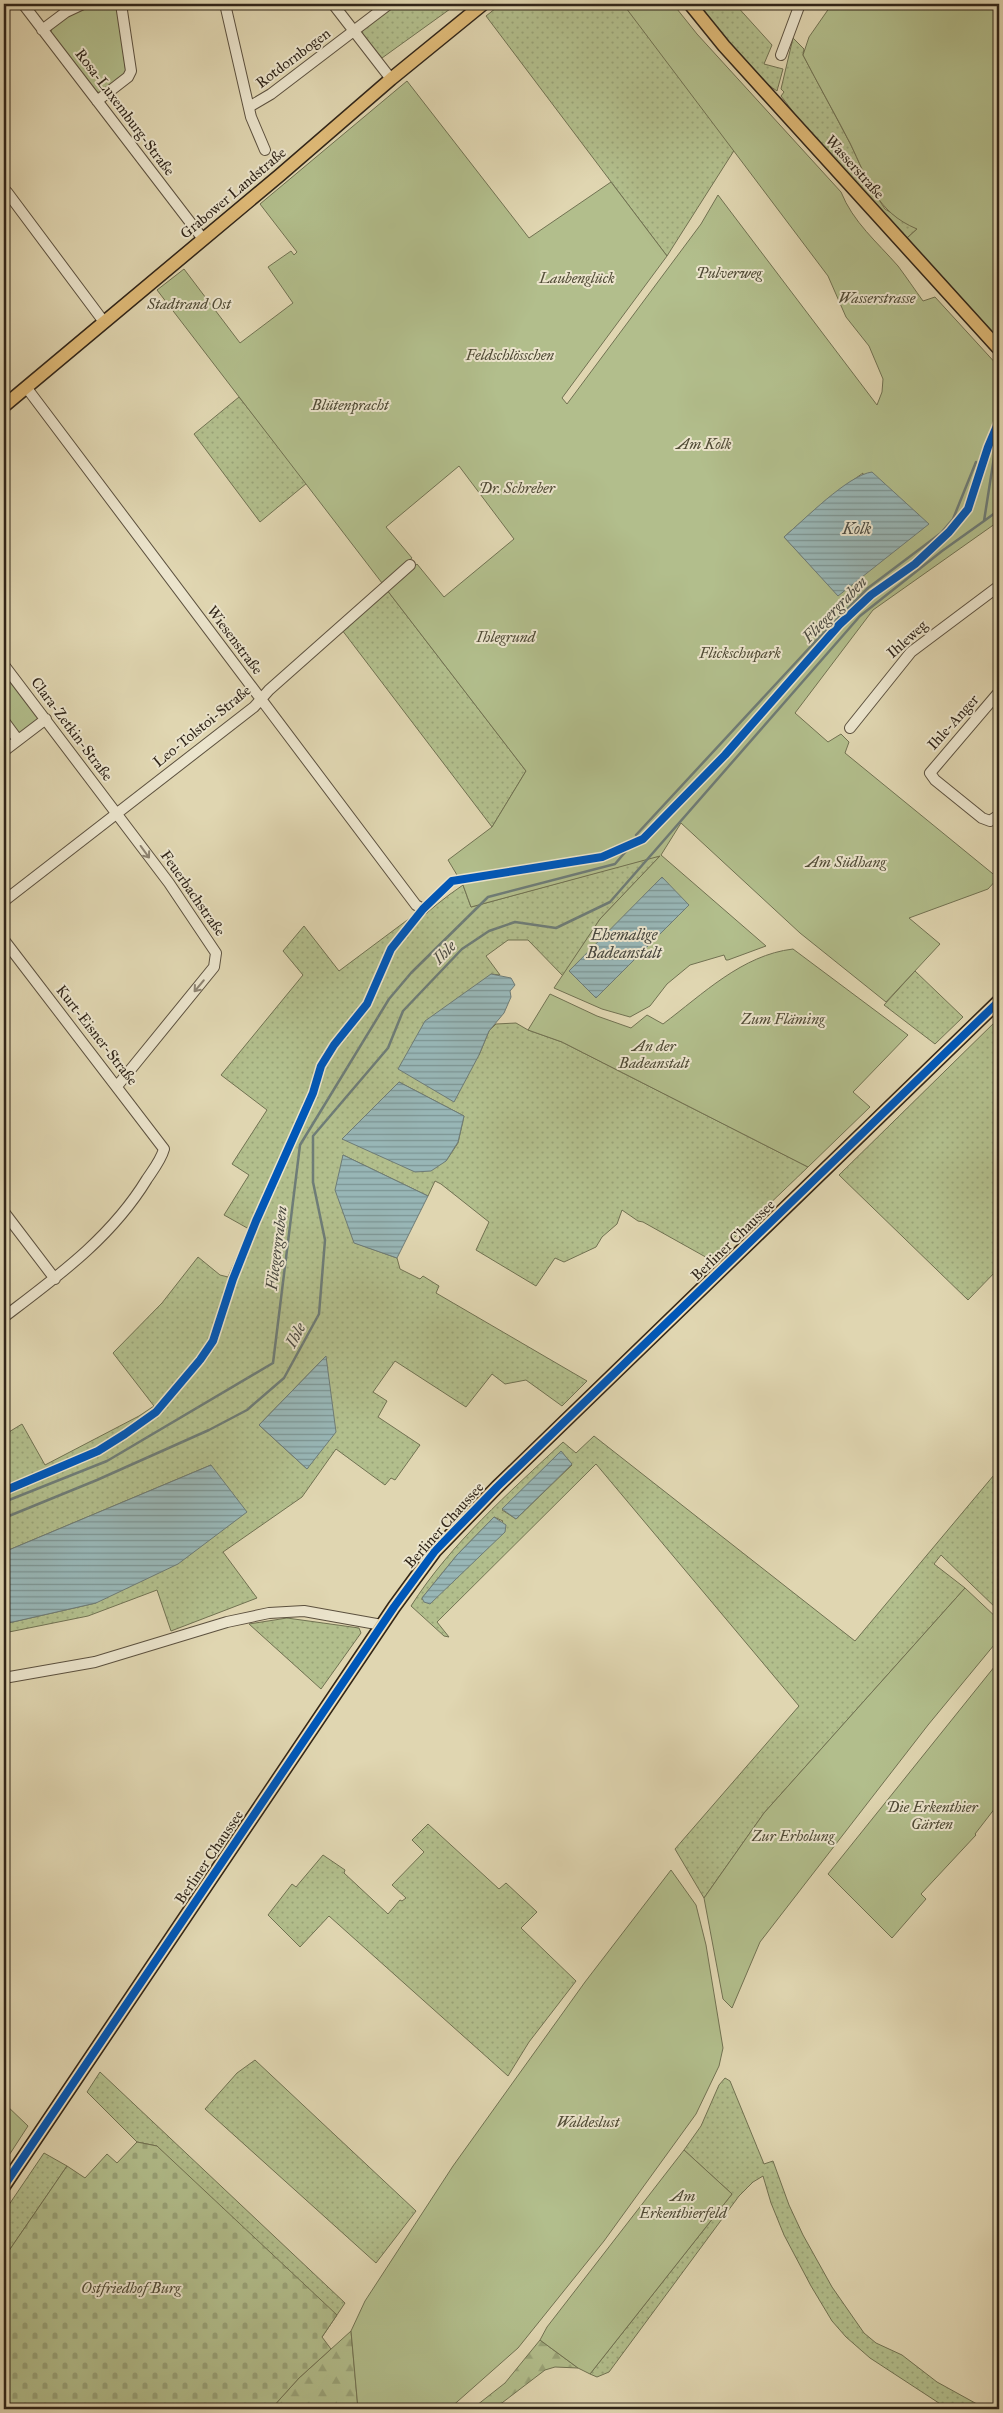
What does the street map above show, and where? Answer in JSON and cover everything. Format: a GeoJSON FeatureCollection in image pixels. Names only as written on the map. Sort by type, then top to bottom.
{"type":"FeatureCollection","features":[{"type":"Feature","properties":{"kind":"main road","name":"Grabower Landstraße"},"geometry":{"type":"LineString","coordinates":[[4,406],[391,79],[483,4]]}},
{"type":"Feature","properties":{"kind":"main road","name":"Wasserstraße"},"geometry":{"type":"LineString","coordinates":[[690,4],[724,46],[999,349]]}},
{"type":"Feature","properties":{"kind":"main road","name":"Berliner Chaussee"},"geometry":{"type":"LineString","coordinates":[[4,2186],[425,1563],[462,1523],[999,1001]]}},
{"type":"Feature","properties":{"kind":"street","name":"Rosa-Luxemburg-Straße"},"geometry":{"type":"LineString","coordinates":[[23,4],[203,239]]}},
{"type":"Feature","properties":{"kind":"street"},"geometry":{"type":"LineString","coordinates":[[42,30],[66,12],[83,4]]}},
{"type":"Feature","properties":{"kind":"street"},"geometry":{"type":"LineString","coordinates":[[97,101],[123,82],[132,71],[122,4]]}},
{"type":"Feature","properties":{"kind":"street","name":"Rotdornbogen"},"geometry":{"type":"LineString","coordinates":[[225,4],[249,107],[265,150]]}},
{"type":"Feature","properties":{"kind":"street"},"geometry":{"type":"LineString","coordinates":[[333,4],[391,79]]}},
{"type":"Feature","properties":{"kind":"street","name":"Rotdornbogen"},"geometry":{"type":"LineString","coordinates":[[249,107],[271,94],[389,4]]}},
{"type":"Feature","properties":{"kind":"street"},"geometry":{"type":"LineString","coordinates":[[781,55],[800,4]]}},
{"type":"Feature","properties":{"kind":"street"},"geometry":{"type":"LineString","coordinates":[[7,192],[104,322]]}},
{"type":"Feature","properties":{"kind":"street","name":"Wiesenstraße"},"geometry":{"type":"LineString","coordinates":[[26,387],[416,905],[423,909]]}},
{"type":"Feature","properties":{"kind":"street","name":"Leo-Tolstoi-Straße"},"geometry":{"type":"LineString","coordinates":[[4,901],[261,700],[269,690],[410,565]]}},
{"type":"Feature","properties":{"kind":"street","name":"Ihleweg"},"geometry":{"type":"LineString","coordinates":[[850,728],[911,652],[999,586]]}},
{"type":"Feature","properties":{"kind":"street","name":"Clara-Zetkin-Straße"},"geometry":{"type":"LineString","coordinates":[[4,665],[116,812]]}},
{"type":"Feature","properties":{"kind":"street","name":"Ihle-Anger"},"geometry":{"type":"LineString","coordinates":[[999,692],[930,773],[935,780],[982,818],[990,821],[999,815]]}},
{"type":"Feature","properties":{"kind":"street"},"geometry":{"type":"LineString","coordinates":[[4,751],[46,719]]}},
{"type":"Feature","properties":{"kind":"street"},"geometry":{"type":"LineString","coordinates":[[4,721],[18,740]]}},
{"type":"Feature","properties":{"kind":"street","name":"Feuerbachstraße"},"geometry":{"type":"LineString","coordinates":[[116,812],[210,941],[217,958],[214,967],[207,976],[118,1085]]}},
{"type":"Feature","properties":{"kind":"street","name":"Kurt-Eisner-Straße"},"geometry":{"type":"LineString","coordinates":[[4,940],[109,1078],[118,1085],[164,1149],[139,1193],[120,1218],[55,1279]]}},
{"type":"Feature","properties":{"kind":"street"},"geometry":{"type":"LineString","coordinates":[[4,1212],[55,1279],[4,1317]]}},
{"type":"Feature","properties":{"kind":"street"},"geometry":{"type":"LineString","coordinates":[[4,1678],[95,1662],[227,1622],[269,1613],[304,1611],[382,1625]]}},
{"type":"Feature","properties":{"kind":"green space"},"geometry":{"type":"Polygon","coordinates":[[[93,4],[117,4],[126,73],[100,93],[95,91],[51,32],[52,28],[72,13],[93,4]]]}},
{"type":"Feature","properties":{"kind":"green space"},"geometry":{"type":"Polygon","coordinates":[[[395,4],[457,4],[382,58],[362,34],[362,29],[395,4]]]}},
{"type":"Feature","properties":{"kind":"green space"},"geometry":{"type":"Polygon","coordinates":[[[501,4],[624,4],[735,149],[667,256],[486,16],[501,4]]]}},
{"type":"Feature","properties":{"kind":"green space"},"geometry":{"type":"Polygon","coordinates":[[[623,4],[673,4],[697,34],[841,192],[852,213],[898,266],[923,301],[935,297],[999,367],[999,521],[873,610],[795,713],[828,742],[841,734],[849,742],[845,753],[998,878],[988,889],[909,918],[940,944],[886,1002],[800,933],[681,823],[661,855],[766,946],[728,960],[726,960],[724,955],[690,965],[667,984],[650,1006],[630,1017],[602,1009],[554,988],[600,919],[660,856],[471,907],[463,885],[448,860],[492,827],[526,771],[387,590],[417,564],[444,597],[514,539],[459,466],[386,527],[412,558],[382,583],[157,290],[184,269],[240,343],[293,303],[268,267],[291,251],[294,255],[297,252],[260,204],[407,81],[529,238],[611,182],[667,256],[562,398],[567,404],[701,224],[718,195],[877,405],[882,392],[883,379],[869,346],[846,317],[828,276],[623,4]],[[863,473],[827,499],[784,537],[838,595],[863,473]]]}},
{"type":"Feature","properties":{"kind":"green space"},"geometry":{"type":"Polygon","coordinates":[[[699,4],[735,4],[772,45],[764,64],[783,69],[777,91],[767,84],[746,63],[699,4]]]}},
{"type":"Feature","properties":{"kind":"green space"},"geometry":{"type":"Polygon","coordinates":[[[832,4],[999,4],[999,339],[907,238],[917,229],[892,214],[875,194],[803,55],[809,37],[832,4]]]}},
{"type":"Feature","properties":{"kind":"green space"},"geometry":{"type":"Polygon","coordinates":[[[793,38],[804,49],[803,55],[851,145],[870,186],[885,209],[917,229],[907,238],[811,135],[781,96],[784,92],[781,89],[793,38]]]}},
{"type":"Feature","properties":{"kind":"green space"},"geometry":{"type":"Polygon","coordinates":[[[239,397],[307,483],[260,522],[194,434],[239,397]]]}},
{"type":"Feature","properties":{"kind":"green space"},"geometry":{"type":"Polygon","coordinates":[[[387,590],[526,771],[492,827],[342,630],[387,590]]]}},
{"type":"Feature","properties":{"kind":"green space"},"geometry":{"type":"Polygon","coordinates":[[[4,671],[38,716],[38,720],[20,733],[9,722],[6,714],[4,706],[4,671]]]}},
{"type":"Feature","properties":{"kind":"green space"},"geometry":{"type":"Polygon","coordinates":[[[661,855],[600,919],[563,976],[528,940],[508,940],[486,956],[500,975],[491,974],[479,1055],[489,1031],[496,1024],[516,1023],[528,1030],[562,1042],[808,1167],[711,1260],[638,1221],[622,1210],[617,1224],[602,1237],[596,1247],[564,1262],[555,1258],[536,1286],[476,1250],[489,1222],[441,1184],[435,1181],[428,1196],[343,1155],[355,1243],[397,1258],[400,1269],[420,1279],[423,1276],[439,1286],[436,1293],[587,1381],[562,1406],[526,1380],[505,1384],[492,1374],[466,1407],[395,1361],[373,1392],[387,1401],[378,1417],[420,1445],[395,1480],[391,1478],[385,1485],[336,1449],[302,1497],[223,1552],[257,1598],[171,1631],[157,1590],[88,1616],[4,1633],[4,1624],[96,1603],[211,1465],[4,1552],[4,1435],[22,1424],[45,1465],[139,1416],[154,1406],[113,1353],[162,1303],[198,1257],[220,1275],[228,1277],[249,1229],[224,1215],[249,1175],[232,1164],[267,1110],[221,1075],[303,975],[283,951],[304,926],[339,971],[414,915],[414,924],[463,885],[471,907],[661,855]],[[399,1082],[342,1139],[446,1161],[458,1143],[464,1116],[399,1082]],[[325,1357],[259,1425],[307,1469],[308,1468],[325,1357]]]}},
{"type":"Feature","properties":{"kind":"green space"},"geometry":{"type":"Polygon","coordinates":[[[793,949],[908,1035],[853,1092],[870,1107],[808,1167],[562,1042],[528,1030],[550,994],[597,1016],[631,1028],[647,1015],[663,1024],[740,967],[774,953],[793,949]]]}},
{"type":"Feature","properties":{"kind":"green space"},"geometry":{"type":"Polygon","coordinates":[[[915,971],[963,1017],[935,1044],[884,1005],[915,971]]]}},
{"type":"Feature","properties":{"kind":"green space"},"geometry":{"type":"Polygon","coordinates":[[[999,1018],[999,1268],[968,1300],[839,1175],[999,1018]]]}},
{"type":"Feature","properties":{"kind":"green space"},"geometry":{"type":"Polygon","coordinates":[[[594,1436],[855,1641],[999,1469],[999,1611],[941,1555],[934,1564],[965,1588],[764,1813],[704,1898],[675,1849],[799,1706],[596,1464],[437,1622],[449,1637],[444,1636],[411,1606],[462,1540],[563,1442],[576,1453],[594,1436]],[[561,1451],[502,1510],[516,1519],[572,1465],[561,1451]],[[494,1517],[457,1555],[422,1600],[503,1521],[494,1517]]]}},
{"type":"Feature","properties":{"kind":"green space","name":"Zur Erholung"},"geometry":{"type":"Polygon","coordinates":[[[965,1588],[999,1620],[999,1639],[928,1725],[760,1942],[732,2008],[723,1999],[704,1898],[764,1813],[965,1588]]]}},
{"type":"Feature","properties":{"kind":"green space"},"geometry":{"type":"Polygon","coordinates":[[[287,1618],[359,1628],[361,1633],[321,1689],[249,1624],[287,1618]]]}},
{"type":"Feature","properties":{"kind":"green space","name":"Die Erkenthier Gärten"},"geometry":{"type":"Polygon","coordinates":[[[999,1661],[999,1803],[976,1835],[921,1894],[926,1899],[892,1938],[828,1874],[999,1661]]]}},
{"type":"Feature","properties":{"kind":"green space"},"geometry":{"type":"Polygon","coordinates":[[[428,1824],[499,1889],[506,1883],[537,1912],[521,1928],[576,1981],[529,2042],[508,2076],[329,1916],[300,1947],[268,1915],[292,1884],[296,1887],[323,1855],[345,1870],[344,1873],[388,1914],[400,1900],[402,1901],[406,1898],[392,1885],[424,1852],[412,1840],[428,1824]]]}},
{"type":"Feature","properties":{"kind":"green space","name":"Waldeslust"},"geometry":{"type":"Polygon","coordinates":[[[671,1870],[696,1905],[706,1945],[723,2048],[719,2066],[696,2114],[604,2241],[518,2348],[449,2409],[358,2409],[351,2331],[365,2301],[453,2166],[585,1982],[671,1870]]]}},
{"type":"Feature","properties":{"kind":"green space"},"geometry":{"type":"Polygon","coordinates":[[[255,2060],[416,2211],[376,2263],[205,2109],[237,2073],[255,2060]]]}},
{"type":"Feature","properties":{"kind":"green space"},"geometry":{"type":"Polygon","coordinates":[[[100,2072],[345,2303],[322,2337],[157,2146],[137,2142],[87,2092],[100,2072]]]}},
{"type":"Feature","properties":{"kind":"green space"},"geometry":{"type":"Polygon","coordinates":[[[725,2078],[730,2081],[764,2164],[773,2161],[789,2205],[803,2235],[832,2287],[864,2333],[876,2343],[902,2355],[937,2382],[986,2409],[948,2409],[870,2358],[846,2337],[832,2321],[784,2235],[771,2203],[763,2176],[753,2182],[739,2196],[609,2372],[597,2377],[590,2374],[732,2194],[684,2150],[701,2126],[719,2085],[725,2078]]]}},
{"type":"Feature","properties":{"kind":"green space"},"geometry":{"type":"Polygon","coordinates":[[[4,2103],[28,2126],[4,2163],[4,2103]]]}},
{"type":"Feature","properties":{"kind":"green space","name":"Ostfriedhof Burg"},"geometry":{"type":"Polygon","coordinates":[[[137,2142],[157,2146],[337,2315],[322,2337],[331,2349],[299,2378],[271,2409],[4,2409],[4,2258],[67,2166],[85,2178],[107,2154],[117,2163],[137,2142]]]}},
{"type":"Feature","properties":{"kind":"green space","name":"Am Erkenthierfeld"},"geometry":{"type":"Polygon","coordinates":[[[684,2150],[732,2194],[590,2374],[578,2368],[540,2340],[547,2327],[684,2150]]]}},
{"type":"Feature","properties":{"kind":"green space"},"geometry":{"type":"Polygon","coordinates":[[[44,2153],[67,2166],[4,2258],[4,2212],[44,2153]]]}},
{"type":"Feature","properties":{"kind":"green space"},"geometry":{"type":"Polygon","coordinates":[[[351,2331],[358,2409],[271,2409],[299,2378],[351,2331]]]}},
{"type":"Feature","properties":{"kind":"green space"},"geometry":{"type":"Polygon","coordinates":[[[540,2340],[578,2368],[555,2367],[545,2370],[494,2409],[472,2409],[505,2383],[540,2340]]]}},
{"type":"Feature","properties":{"kind":"water","name":"Kolk"},"geometry":{"type":"Polygon","coordinates":[[[872,472],[929,524],[838,596],[784,537],[839,489],[862,475],[872,472]]]}},
{"type":"Feature","properties":{"kind":"water","name":"Ehemalige Badeanstalt"},"geometry":{"type":"Polygon","coordinates":[[[662,877],[689,905],[596,998],[569,971],[662,877]]]}},
{"type":"Feature","properties":{"kind":"water"},"geometry":{"type":"Polygon","coordinates":[[[491,974],[511,978],[515,985],[510,991],[511,997],[504,1013],[489,1031],[479,1055],[454,1102],[398,1069],[425,1021],[491,974]]]}},
{"type":"Feature","properties":{"kind":"water"},"geometry":{"type":"Polygon","coordinates":[[[399,1082],[464,1116],[458,1142],[446,1161],[431,1171],[415,1172],[342,1139],[399,1082]]]}},
{"type":"Feature","properties":{"kind":"water"},"geometry":{"type":"Polygon","coordinates":[[[343,1155],[428,1196],[397,1258],[354,1243],[335,1190],[343,1155]]]}},
{"type":"Feature","properties":{"kind":"water"},"geometry":{"type":"Polygon","coordinates":[[[326,1356],[336,1432],[307,1469],[259,1425],[326,1356]]]}},
{"type":"Feature","properties":{"kind":"water"},"geometry":{"type":"Polygon","coordinates":[[[561,1451],[572,1464],[516,1519],[502,1509],[561,1451]]]}},
{"type":"Feature","properties":{"kind":"water"},"geometry":{"type":"Polygon","coordinates":[[[211,1465],[247,1512],[178,1564],[96,1603],[4,1624],[4,1552],[211,1465]]]}},
{"type":"Feature","properties":{"kind":"water"},"geometry":{"type":"Polygon","coordinates":[[[494,1517],[506,1525],[505,1532],[430,1604],[424,1602],[422,1598],[457,1555],[494,1517]]]}},
{"type":"Feature","properties":{"kind":"waterway","name":"Ihle"},"geometry":{"type":"LineString","coordinates":[[4,1518],[97,1480],[209,1430],[247,1410],[284,1378],[319,1314],[325,1240],[313,1182],[313,1136],[388,1048],[403,1011],[462,949],[489,931],[515,922],[556,928],[610,902],[860,616],[942,551],[984,521],[995,451],[999,441]]}},
{"type":"Feature","properties":{"kind":"waterway","name":"Fliegergraben"},"geometry":{"type":"LineString","coordinates":[[636,835],[812,645],[868,588],[941,533],[953,519],[976,462]]}},
{"type":"Feature","properties":{"kind":"waterway"},"geometry":{"type":"LineString","coordinates":[[984,521],[999,510]]}},
{"type":"Feature","properties":{"kind":"waterway","name":"Fliegergraben"},"geometry":{"type":"LineString","coordinates":[[4,1502],[107,1461],[273,1363],[300,1145],[389,999],[411,973],[488,897],[615,864],[627,850]]}},
{"type":"Feature","properties":{"kind":"cycle path"},"geometry":{"type":"LineString","coordinates":[[4,1491],[98,1451],[125,1434],[156,1412],[200,1360],[213,1341],[233,1279],[256,1221],[313,1093],[321,1066],[334,1045],[367,1004],[391,949],[423,909],[452,881],[602,857],[643,839],[725,755],[839,625],[871,595],[915,564],[949,532],[968,509],[988,447],[999,421]]}},
{"type":"Feature","properties":{"kind":"cycle path"},"geometry":{"type":"LineString","coordinates":[[4,2186],[394,1607],[435,1551],[497,1487],[999,1001]]}},
{"type":"Feature","properties":{"kind":"park label","name":"Pulverweg"},"geometry":{"type":"Point","coordinates":[729,273]}},
{"type":"Feature","properties":{"kind":"park label","name":"Laubenglück"},"geometry":{"type":"Point","coordinates":[577,278]}},
{"type":"Feature","properties":{"kind":"park label","name":"Wasserstrasse"},"geometry":{"type":"Point","coordinates":[877,298]}},
{"type":"Feature","properties":{"kind":"park label","name":"Stadtrand Ost"},"geometry":{"type":"Point","coordinates":[189,304]}},
{"type":"Feature","properties":{"kind":"park label","name":"Feldschlösschen"},"geometry":{"type":"Point","coordinates":[510,355]}},
{"type":"Feature","properties":{"kind":"park label","name":"Blütenpracht"},"geometry":{"type":"Point","coordinates":[350,405]}},
{"type":"Feature","properties":{"kind":"park label","name":"Am Kolk"},"geometry":{"type":"Point","coordinates":[704,444]}},
{"type":"Feature","properties":{"kind":"park label","name":"Dr. Schreber"},"geometry":{"type":"Point","coordinates":[517,488]}},
{"type":"Feature","properties":{"kind":"park label","name":"Ihlegrund"},"geometry":{"type":"Point","coordinates":[506,637]}},
{"type":"Feature","properties":{"kind":"park label","name":"Flickschupark"},"geometry":{"type":"Point","coordinates":[740,653]}},
{"type":"Feature","properties":{"kind":"park label","name":"Am Südhang"},"geometry":{"type":"Point","coordinates":[846,862]}},
{"type":"Feature","properties":{"kind":"park label","name":"Zum Fläming"},"geometry":{"type":"Point","coordinates":[783,1019]}},
{"type":"Feature","properties":{"kind":"park label","name":"An der Badeanstalt"},"geometry":{"type":"Point","coordinates":[654,1054]}}]}
